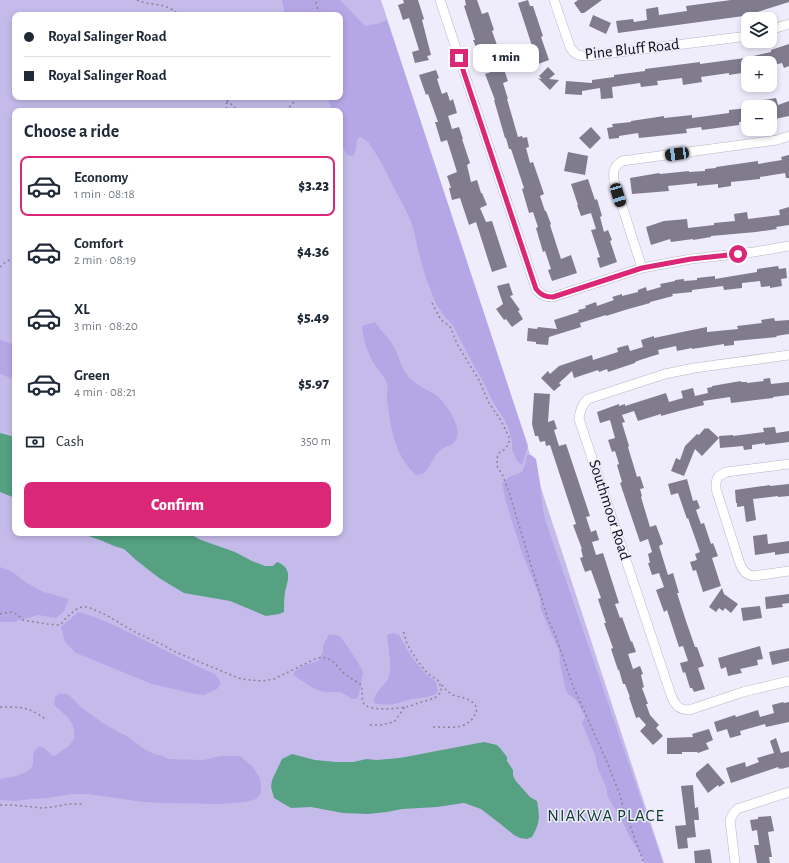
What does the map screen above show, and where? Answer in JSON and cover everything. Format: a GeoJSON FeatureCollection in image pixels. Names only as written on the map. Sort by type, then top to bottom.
{"type":"FeatureCollection","features":[{"type":"Feature","properties":{"kind":"street"},"geometry":{"type":"LineString","coordinates":[[440,0],[536,289],[540,294],[546,297],[553,297],[642,268],[691,259],[754,252],[789,246]]}},
{"type":"Feature","properties":{"kind":"street","name":"Pine Bluff Road"},"geometry":{"type":"LineString","coordinates":[[554,0],[570,47],[574,53],[579,56],[741,37]]}},
{"type":"Feature","properties":{"kind":"street"},"geometry":{"type":"LineString","coordinates":[[777,28],[789,24]]}},
{"type":"Feature","properties":{"kind":"street"},"geometry":{"type":"LineString","coordinates":[[642,268],[614,181],[613,174],[616,165],[622,161],[778,140],[789,136]]}},
{"type":"Feature","properties":{"kind":"street","name":"Southmoor Road"},"geometry":{"type":"LineString","coordinates":[[789,355],[694,368],[666,374],[588,399],[583,404],[579,419],[672,698],[676,705],[681,709],[689,710],[743,692],[789,681]]}},
{"type":"Feature","properties":{"kind":"street"},"geometry":{"type":"LineString","coordinates":[[789,464],[726,472],[719,476],[716,483],[718,495],[740,564],[745,572],[754,576],[789,571]]}},
{"type":"Feature","properties":{"kind":"street"},"geometry":{"type":"LineString","coordinates":[[736,863],[730,820],[732,814],[737,809],[789,792]]}},
{"type":"Feature","properties":{"kind":"path"},"geometry":{"type":"LineString","coordinates":[[137,0],[160,5],[172,9],[176,12]]}},
{"type":"Feature","properties":{"kind":"path"},"geometry":{"type":"LineString","coordinates":[[316,2],[318,12]]}},
{"type":"Feature","properties":{"kind":"path"},"geometry":{"type":"LineString","coordinates":[[226,108],[227,100]]}},
{"type":"Feature","properties":{"kind":"path"},"geometry":{"type":"LineString","coordinates":[[227,100],[235,108]]}},
{"type":"Feature","properties":{"kind":"path"},"geometry":{"type":"LineString","coordinates":[[289,108],[295,100]]}},
{"type":"Feature","properties":{"kind":"path"},"geometry":{"type":"LineString","coordinates":[[0,267],[12,259]]}},
{"type":"Feature","properties":{"kind":"path"},"geometry":{"type":"LineString","coordinates":[[432,303],[441,320],[449,326],[456,344],[479,380],[509,437],[509,444],[499,453],[497,458],[497,466],[503,476],[510,495],[548,619],[555,634],[573,686],[620,795],[644,863]]}},
{"type":"Feature","properties":{"kind":"path"},"geometry":{"type":"LineString","coordinates":[[0,614],[10,612],[17,614],[23,620],[59,625],[78,608],[88,607],[106,615],[132,631],[190,659],[241,679],[250,681],[274,679],[317,658],[323,657],[335,663],[344,674],[362,685],[364,703],[367,706],[374,708],[406,707],[434,698],[441,692],[439,681]]}},
{"type":"Feature","properties":{"kind":"path"},"geometry":{"type":"LineString","coordinates":[[403,630],[408,646],[428,674],[439,681],[448,692],[470,700],[477,709],[475,715],[463,726],[433,727]]}},
{"type":"Feature","properties":{"kind":"path"},"geometry":{"type":"LineString","coordinates":[[0,707],[20,707],[29,709],[45,719]]}},
{"type":"Feature","properties":{"kind":"path"},"geometry":{"type":"LineString","coordinates":[[370,725],[381,725],[394,722],[406,707]]}},
{"type":"Feature","properties":{"kind":"path"},"geometry":{"type":"LineString","coordinates":[[0,805],[12,804],[42,808],[63,804],[84,804]]}},
{"type":"Feature","properties":{"kind":"shaded area"},"geometry":{"type":"Polygon","coordinates":[[[0,0],[381,0],[664,863],[0,863],[0,0]]]}},
{"type":"Feature","properties":{"kind":"shaded area"},"geometry":{"type":"Polygon","coordinates":[[[282,0],[340,0],[365,26],[387,20],[528,446],[522,465],[517,461],[512,450],[509,430],[504,419],[493,402],[452,324],[436,304],[426,278],[410,219],[381,162],[369,143],[361,137],[357,139],[356,150],[353,156],[347,155],[344,149],[343,108],[331,108],[328,100],[343,100],[343,12],[284,12],[282,0]]]}},
{"type":"Feature","properties":{"kind":"shaded area"},"geometry":{"type":"Polygon","coordinates":[[[375,322],[393,345],[408,376],[436,395],[445,404],[457,426],[458,433],[456,439],[451,445],[439,451],[423,474],[416,475],[409,468],[398,450],[388,409],[388,386],[385,378],[374,364],[367,350],[363,336],[362,326],[375,322]]]}},
{"type":"Feature","properties":{"kind":"shaded area"},"geometry":{"type":"Polygon","coordinates":[[[0,340],[12,344],[12,379],[0,374],[0,340]]]}},
{"type":"Feature","properties":{"kind":"shaded area"},"geometry":{"type":"Polygon","coordinates":[[[0,433],[12,436],[12,497],[0,492],[0,433]]]}},
{"type":"Feature","properties":{"kind":"shaded area"},"geometry":{"type":"Polygon","coordinates":[[[527,455],[531,455],[536,459],[546,522],[663,863],[644,863],[645,861],[632,841],[607,795],[607,789],[598,769],[595,755],[582,723],[585,717],[576,700],[568,694],[565,687],[559,651],[541,610],[540,598],[521,550],[506,502],[502,483],[509,477],[522,472],[527,455]]]}},
{"type":"Feature","properties":{"kind":"shaded area"},"geometry":{"type":"Polygon","coordinates":[[[89,536],[194,536],[235,552],[265,566],[273,566],[277,562],[285,568],[288,575],[284,612],[266,616],[230,601],[184,593],[159,578],[124,549],[89,536]]]}},
{"type":"Feature","properties":{"kind":"shaded area"},"geometry":{"type":"Polygon","coordinates":[[[0,567],[13,572],[25,582],[44,592],[69,599],[64,611],[56,618],[38,615],[13,622],[0,622],[0,567]]]}},
{"type":"Feature","properties":{"kind":"shaded area"},"geometry":{"type":"Polygon","coordinates":[[[78,612],[116,626],[215,674],[220,681],[220,685],[217,689],[204,695],[195,694],[152,684],[76,653],[65,642],[61,627],[78,612]]]}},
{"type":"Feature","properties":{"kind":"shaded area"},"geometry":{"type":"Polygon","coordinates":[[[392,633],[399,635],[413,659],[427,675],[436,682],[438,691],[435,695],[393,704],[384,705],[374,703],[374,698],[389,676],[390,662],[387,635],[392,633]]]}},
{"type":"Feature","properties":{"kind":"shaded area"},"geometry":{"type":"Polygon","coordinates":[[[329,634],[340,636],[363,672],[358,697],[356,699],[352,699],[341,692],[324,692],[313,688],[293,675],[295,671],[305,665],[318,661],[323,652],[323,646],[329,634]]]}},
{"type":"Feature","properties":{"kind":"shaded area"},"geometry":{"type":"Polygon","coordinates":[[[60,693],[69,695],[81,707],[103,723],[127,736],[144,749],[168,759],[203,760],[221,756],[240,756],[253,767],[259,777],[261,783],[260,795],[256,799],[246,802],[223,804],[143,802],[88,794],[72,794],[15,801],[0,800],[0,779],[20,775],[30,769],[33,754],[38,747],[43,748],[54,756],[68,747],[73,740],[74,730],[72,724],[68,718],[54,705],[55,697],[60,693]]]}},
{"type":"Feature","properties":{"kind":"shaded area"},"geometry":{"type":"Polygon","coordinates":[[[484,742],[497,745],[500,748],[507,757],[507,761],[513,770],[515,780],[530,797],[537,801],[539,820],[532,837],[527,839],[514,835],[481,809],[464,803],[368,814],[343,813],[311,807],[291,808],[274,798],[271,787],[272,780],[282,759],[292,754],[315,760],[353,762],[367,759],[376,760],[400,758],[484,742]]]}},
{"type":"Feature","properties":{"kind":"building"},"geometry":{"type":"Polygon","coordinates":[[[403,0],[418,0],[424,19],[422,20],[431,55],[427,56],[429,60],[415,63],[412,52],[419,50],[409,18],[403,20],[398,5],[404,3],[403,0]]]}},
{"type":"Feature","properties":{"kind":"building"},"geometry":{"type":"Polygon","coordinates":[[[465,0],[477,0],[482,14],[488,12],[497,45],[489,47],[492,55],[481,59],[473,40],[475,40],[464,6],[466,5],[465,0]]]}},
{"type":"Feature","properties":{"kind":"building"},"geometry":{"type":"Polygon","coordinates":[[[528,0],[530,6],[533,6],[549,60],[530,67],[526,55],[534,52],[518,3],[528,0]]]}},
{"type":"Feature","properties":{"kind":"building"},"geometry":{"type":"Polygon","coordinates":[[[578,0],[602,0],[584,13],[581,13],[574,3],[578,0]]]}},
{"type":"Feature","properties":{"kind":"building"},"geometry":{"type":"Polygon","coordinates":[[[731,0],[789,0],[789,2],[757,12],[741,12],[741,16],[618,33],[616,21],[633,19],[634,22],[647,20],[646,9],[658,7],[659,15],[687,11],[686,6],[731,0]]]}},
{"type":"Feature","properties":{"kind":"building"},"geometry":{"type":"Polygon","coordinates":[[[593,15],[611,23],[606,34],[589,26],[593,15]]]}},
{"type":"Feature","properties":{"kind":"building"},"geometry":{"type":"Polygon","coordinates":[[[789,44],[789,66],[784,68],[782,63],[777,64],[777,56],[754,56],[771,52],[771,50],[789,44]]]}},
{"type":"Feature","properties":{"kind":"building"},"geometry":{"type":"Polygon","coordinates":[[[500,58],[508,81],[503,83],[518,137],[527,137],[529,147],[526,148],[530,163],[533,162],[544,194],[540,196],[551,224],[550,225],[561,259],[571,255],[577,273],[552,281],[548,270],[551,269],[545,251],[543,252],[536,228],[538,227],[533,212],[529,213],[522,189],[524,188],[511,149],[509,149],[505,138],[495,100],[485,74],[491,72],[488,62],[500,58]]]}},
{"type":"Feature","properties":{"kind":"building"},"geometry":{"type":"Polygon","coordinates":[[[741,59],[741,73],[729,75],[729,73],[701,77],[702,82],[683,85],[682,78],[657,81],[658,85],[641,87],[640,83],[612,87],[613,98],[601,99],[600,88],[582,91],[582,95],[565,94],[566,81],[592,83],[592,80],[614,77],[614,75],[645,71],[645,69],[700,62],[700,64],[741,59]]]}},
{"type":"Feature","properties":{"kind":"building"},"geometry":{"type":"Polygon","coordinates":[[[548,67],[555,74],[549,79],[559,80],[550,90],[538,78],[542,79],[539,76],[548,67]]]}},
{"type":"Feature","properties":{"kind":"building"},"geometry":{"type":"Polygon","coordinates":[[[436,70],[439,78],[437,79],[442,94],[447,92],[450,101],[453,99],[457,113],[448,116],[452,129],[459,127],[470,163],[467,165],[471,182],[477,180],[487,205],[480,208],[486,222],[492,221],[507,267],[492,272],[476,222],[469,225],[460,198],[452,200],[449,188],[451,188],[447,176],[457,172],[447,140],[441,142],[435,122],[438,122],[428,94],[426,95],[419,75],[436,70]]]}},
{"type":"Feature","properties":{"kind":"building"},"geometry":{"type":"Polygon","coordinates":[[[776,98],[777,100],[764,100],[776,98]]]}},
{"type":"Feature","properties":{"kind":"building"},"geometry":{"type":"Polygon","coordinates":[[[789,101],[789,116],[777,119],[777,102],[778,105],[789,101]]]}},
{"type":"Feature","properties":{"kind":"building"},"geometry":{"type":"Polygon","coordinates":[[[741,109],[741,122],[739,122],[739,125],[702,130],[701,127],[686,129],[687,133],[639,138],[638,133],[609,139],[607,128],[613,127],[612,124],[664,116],[664,118],[692,115],[692,118],[729,113],[729,110],[741,109]]]}},
{"type":"Feature","properties":{"kind":"building"},"geometry":{"type":"Polygon","coordinates":[[[591,127],[601,138],[590,149],[579,138],[591,127]]]}},
{"type":"Feature","properties":{"kind":"building"},"geometry":{"type":"Polygon","coordinates":[[[568,152],[588,156],[585,175],[564,171],[568,152]]]}},
{"type":"Feature","properties":{"kind":"building"},"geometry":{"type":"Polygon","coordinates":[[[789,155],[789,178],[786,178],[785,173],[760,177],[760,179],[731,182],[731,186],[718,188],[718,184],[697,186],[697,183],[668,186],[669,191],[632,194],[630,178],[659,173],[705,171],[705,169],[758,161],[758,164],[782,160],[781,157],[789,155]]]}},
{"type":"Feature","properties":{"kind":"building"},"geometry":{"type":"Polygon","coordinates":[[[588,179],[595,200],[597,199],[602,216],[600,217],[604,232],[608,230],[612,240],[610,241],[617,262],[600,268],[597,258],[600,257],[591,230],[596,229],[591,213],[581,216],[571,184],[588,179]]]}},
{"type":"Feature","properties":{"kind":"building"},"geometry":{"type":"Polygon","coordinates":[[[789,207],[789,225],[776,227],[777,229],[756,232],[711,236],[693,240],[671,242],[670,239],[651,245],[646,227],[664,221],[687,219],[688,228],[714,225],[714,223],[735,221],[734,214],[747,212],[748,219],[780,215],[779,210],[789,207]]]}},
{"type":"Feature","properties":{"kind":"building"},"geometry":{"type":"Polygon","coordinates":[[[778,266],[779,269],[786,268],[787,278],[781,279],[782,286],[770,288],[770,286],[761,287],[760,281],[742,283],[742,288],[724,290],[723,286],[672,294],[673,296],[580,323],[581,327],[549,337],[548,345],[536,344],[536,342],[527,341],[528,328],[537,329],[538,327],[557,329],[554,320],[579,312],[578,310],[586,308],[585,306],[596,302],[597,306],[614,300],[612,297],[622,294],[622,296],[638,292],[638,290],[646,287],[647,291],[661,287],[660,284],[675,280],[697,280],[697,278],[715,276],[715,279],[757,272],[757,269],[778,266]]]}},
{"type":"Feature","properties":{"kind":"building"},"geometry":{"type":"Polygon","coordinates":[[[509,283],[513,295],[510,296],[520,310],[518,311],[523,319],[512,327],[506,319],[504,320],[496,309],[503,304],[497,286],[509,283]]]}},
{"type":"Feature","properties":{"kind":"building"},"geometry":{"type":"Polygon","coordinates":[[[774,318],[775,321],[789,320],[789,334],[776,336],[777,337],[734,341],[734,345],[724,346],[724,344],[677,351],[676,346],[658,350],[659,354],[608,372],[607,369],[599,372],[598,370],[574,378],[572,371],[559,383],[561,385],[554,391],[541,378],[548,371],[550,374],[559,366],[592,355],[593,360],[618,352],[617,348],[628,345],[630,351],[643,347],[641,340],[654,336],[654,338],[707,327],[707,332],[738,329],[737,326],[762,323],[761,320],[774,318]]]}},
{"type":"Feature","properties":{"kind":"building"},"geometry":{"type":"Polygon","coordinates":[[[770,378],[771,384],[789,382],[789,395],[731,403],[730,397],[703,401],[704,405],[661,416],[661,414],[638,421],[634,411],[622,415],[625,422],[622,423],[637,477],[640,476],[644,488],[640,489],[641,497],[650,527],[656,525],[663,544],[659,546],[668,575],[673,573],[679,593],[677,593],[686,621],[695,647],[697,647],[704,666],[698,668],[705,689],[694,692],[692,688],[690,688],[685,672],[683,673],[680,663],[688,661],[683,646],[679,647],[667,610],[664,612],[656,590],[664,587],[659,573],[652,575],[648,563],[650,563],[648,554],[652,552],[648,539],[640,542],[620,483],[622,482],[617,465],[619,464],[615,451],[612,452],[608,440],[615,438],[610,420],[600,423],[597,412],[619,404],[619,406],[625,404],[625,406],[666,393],[669,402],[683,398],[681,391],[693,388],[695,396],[708,393],[707,388],[712,386],[741,381],[747,383],[764,381],[763,379],[770,378]]]}},
{"type":"Feature","properties":{"kind":"building"},"geometry":{"type":"Polygon","coordinates":[[[534,393],[550,394],[548,422],[554,420],[557,429],[554,430],[559,446],[566,444],[590,516],[586,517],[591,532],[596,530],[599,540],[592,542],[596,555],[603,553],[619,603],[615,604],[620,618],[622,617],[636,652],[628,654],[633,669],[640,666],[643,674],[641,675],[644,687],[642,688],[648,704],[646,704],[650,715],[659,725],[656,728],[663,736],[653,745],[640,731],[646,725],[639,717],[636,718],[630,697],[618,670],[598,599],[601,598],[591,570],[585,572],[580,558],[583,557],[582,549],[573,525],[576,524],[550,445],[546,446],[545,441],[540,442],[538,436],[535,436],[532,424],[534,393]]]}},
{"type":"Feature","properties":{"kind":"building"},"geometry":{"type":"Polygon","coordinates":[[[775,427],[776,433],[789,431],[789,442],[752,445],[752,449],[744,450],[743,446],[720,448],[719,436],[733,436],[764,432],[763,428],[775,427]]]}},
{"type":"Feature","properties":{"kind":"building"},"geometry":{"type":"Polygon","coordinates":[[[705,428],[708,428],[719,438],[702,456],[695,449],[684,476],[671,471],[676,458],[680,460],[685,446],[705,428]]]}},
{"type":"Feature","properties":{"kind":"building"},"geometry":{"type":"Polygon","coordinates":[[[687,479],[693,501],[697,500],[700,508],[696,510],[701,524],[704,523],[711,544],[713,543],[718,556],[712,558],[721,586],[703,592],[696,570],[693,571],[690,562],[697,560],[695,554],[700,552],[678,493],[671,495],[668,484],[687,479]]]}},
{"type":"Feature","properties":{"kind":"building"},"geometry":{"type":"Polygon","coordinates":[[[789,484],[789,496],[753,499],[756,520],[746,522],[744,506],[737,507],[735,490],[789,484]]]}},
{"type":"Feature","properties":{"kind":"building"},"geometry":{"type":"Polygon","coordinates":[[[767,534],[768,544],[789,541],[789,553],[775,555],[775,552],[755,555],[753,536],[767,534]]]}},
{"type":"Feature","properties":{"kind":"building"},"geometry":{"type":"Polygon","coordinates":[[[722,588],[724,594],[738,604],[731,613],[725,608],[723,611],[719,608],[716,612],[709,607],[722,588]]]}},
{"type":"Feature","properties":{"kind":"building"},"geometry":{"type":"Polygon","coordinates":[[[789,594],[789,603],[782,604],[783,607],[766,609],[765,597],[789,594]]]}},
{"type":"Feature","properties":{"kind":"building"},"geometry":{"type":"Polygon","coordinates":[[[760,606],[762,618],[743,621],[741,608],[760,606]]]}},
{"type":"Feature","properties":{"kind":"building"},"geometry":{"type":"Polygon","coordinates":[[[760,646],[763,659],[757,660],[758,665],[740,669],[742,673],[728,676],[726,667],[721,669],[718,658],[760,646]]]}},
{"type":"Feature","properties":{"kind":"building"},"geometry":{"type":"Polygon","coordinates":[[[789,648],[789,661],[772,665],[769,652],[789,648]]]}},
{"type":"Feature","properties":{"kind":"building"},"geometry":{"type":"Polygon","coordinates":[[[789,702],[789,722],[766,727],[765,724],[740,731],[741,735],[730,738],[727,729],[717,732],[714,722],[735,715],[736,717],[758,710],[760,717],[774,713],[772,705],[789,702]]]}},
{"type":"Feature","properties":{"kind":"building"},"geometry":{"type":"Polygon","coordinates":[[[709,729],[713,740],[706,743],[709,749],[698,753],[682,752],[682,754],[667,754],[667,738],[693,737],[692,734],[709,729]]]}},
{"type":"Feature","properties":{"kind":"building"},"geometry":{"type":"Polygon","coordinates":[[[776,738],[781,753],[789,751],[789,767],[779,769],[778,767],[731,783],[726,768],[745,762],[746,767],[759,762],[757,758],[774,753],[770,741],[776,738]]]}},
{"type":"Feature","properties":{"kind":"building"},"geometry":{"type":"Polygon","coordinates":[[[708,763],[725,783],[719,787],[718,785],[708,793],[696,776],[696,773],[708,763]]]}},
{"type":"Feature","properties":{"kind":"building"},"geometry":{"type":"Polygon","coordinates":[[[693,785],[695,808],[698,807],[699,820],[694,820],[696,837],[687,838],[688,848],[678,849],[675,826],[686,825],[681,786],[693,785]]]}},
{"type":"Feature","properties":{"kind":"building"},"geometry":{"type":"Polygon","coordinates":[[[771,816],[774,831],[768,832],[772,857],[769,857],[770,863],[757,863],[754,845],[759,845],[757,830],[752,831],[750,820],[758,819],[758,817],[771,816]]]}},
{"type":"Feature","properties":{"kind":"building"},"geometry":{"type":"Polygon","coordinates":[[[710,849],[712,863],[695,863],[694,851],[710,849]]]}},
{"type":"Feature","properties":{"kind":"district","name":"NIAKWA PLACE"},"geometry":{"type":"Point","coordinates":[606,815]}},
{"type":"Feature","properties":{"kind":"route"},"geometry":{"type":"LineString","coordinates":[[459,58],[536,289],[540,294],[546,297],[553,297],[642,268],[691,259],[738,254]]}}]}
